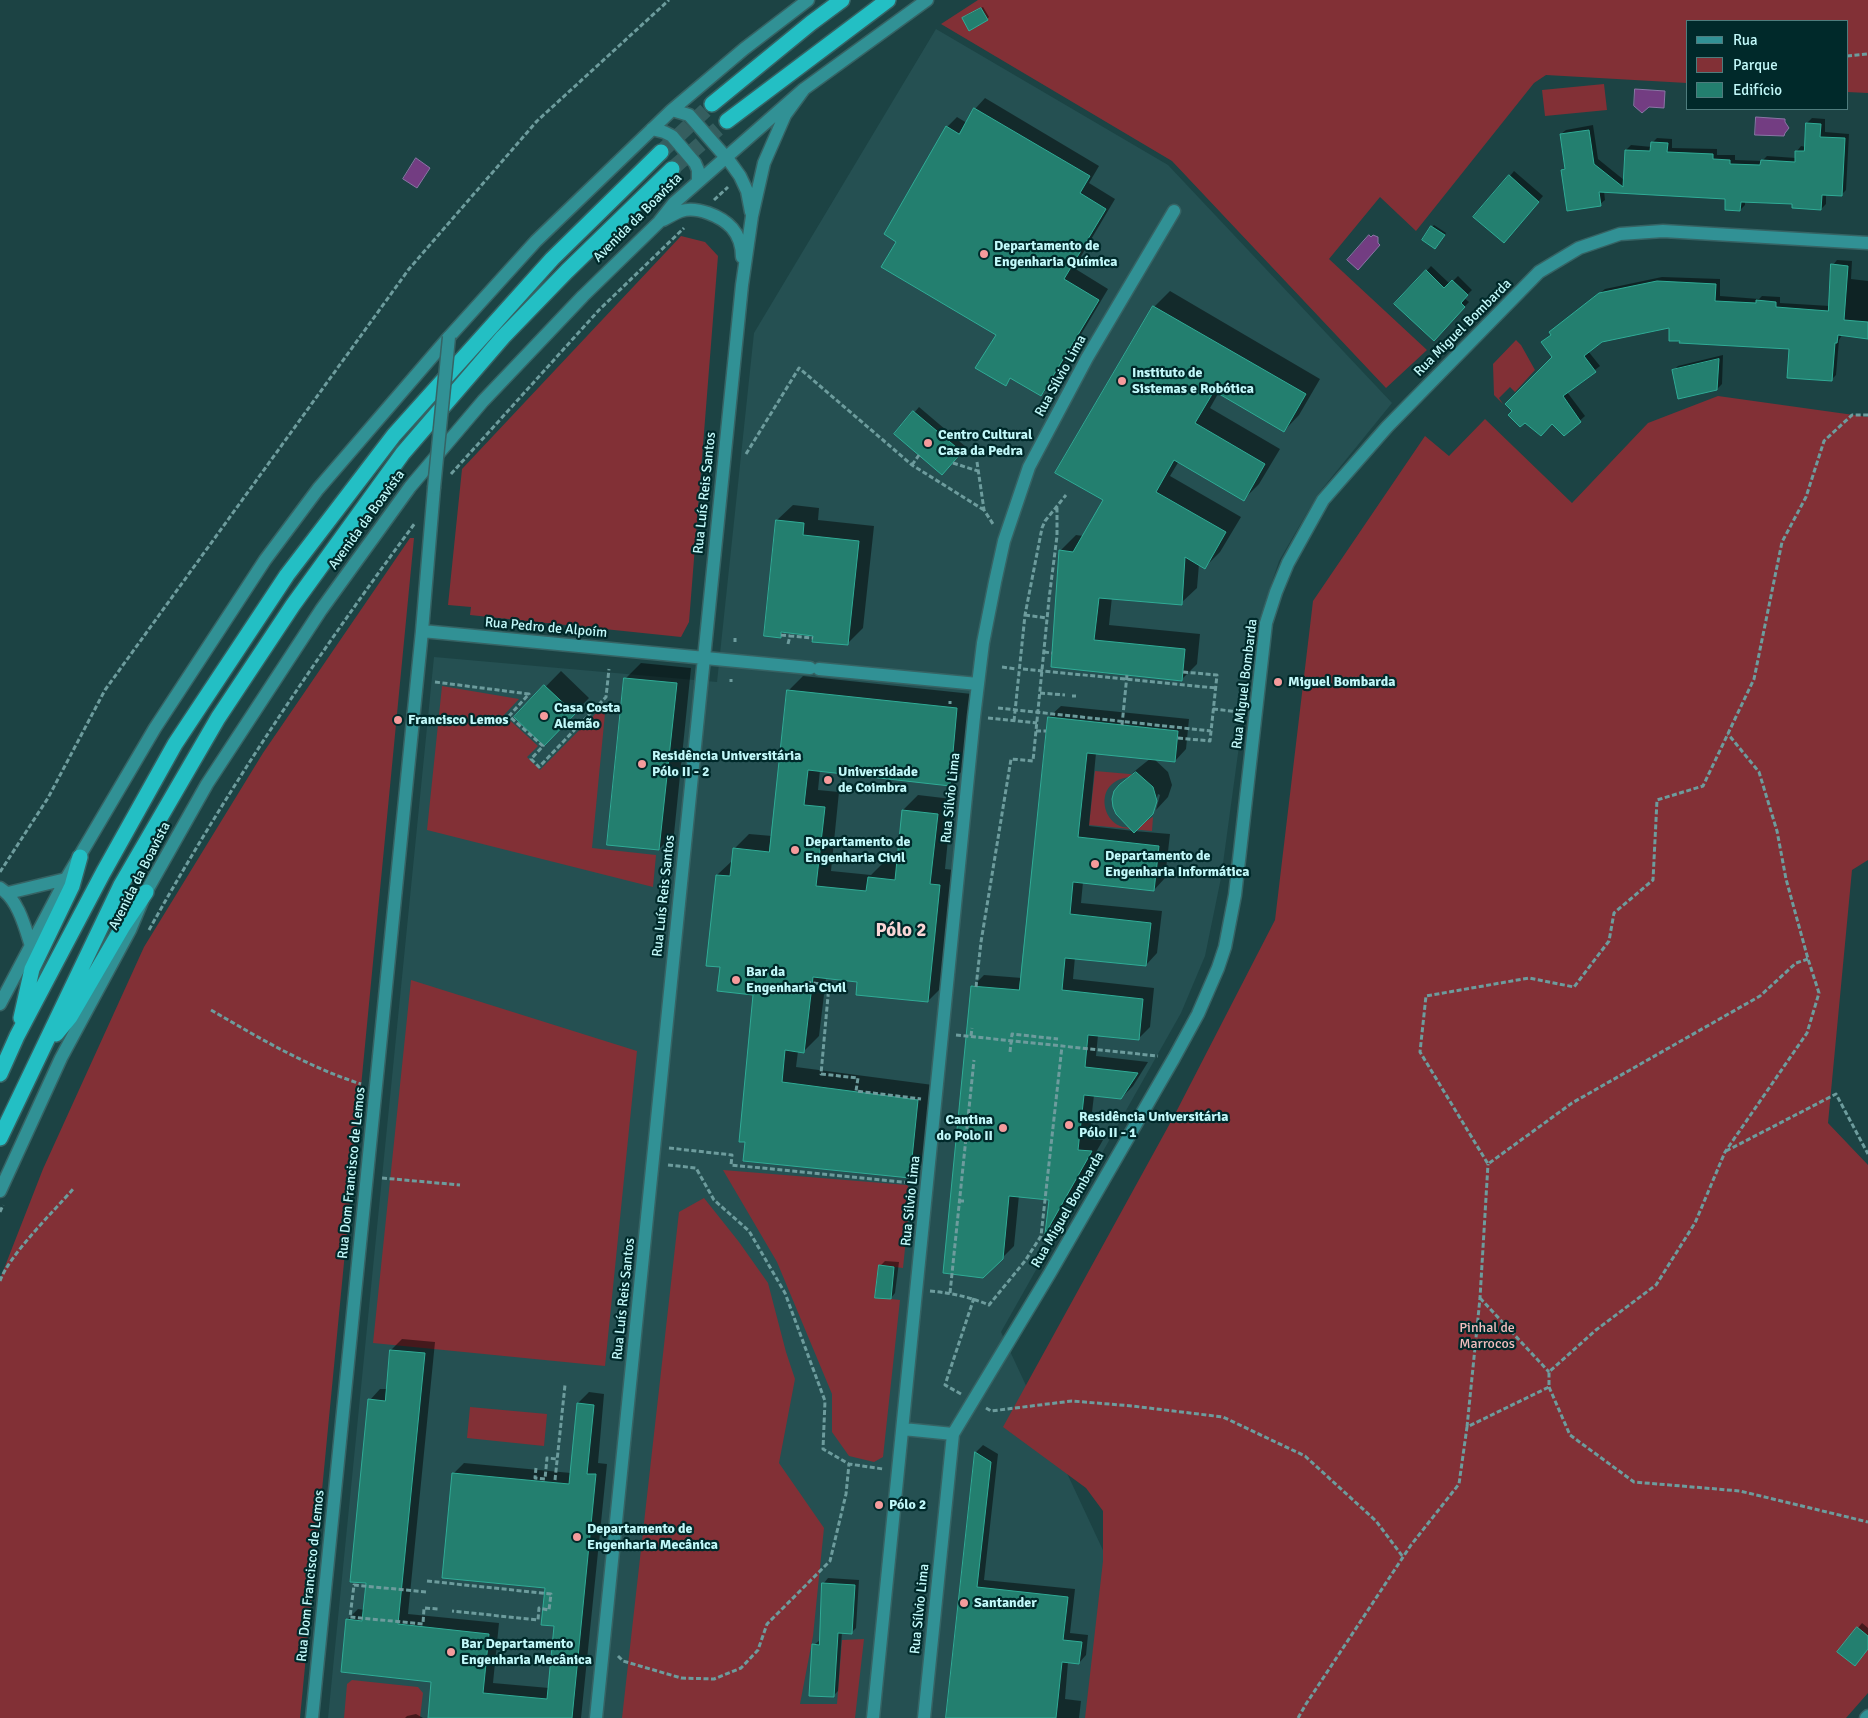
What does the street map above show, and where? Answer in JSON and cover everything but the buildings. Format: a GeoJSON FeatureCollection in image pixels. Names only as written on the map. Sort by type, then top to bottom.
{"type":"FeatureCollection","features":[{"type":"Feature","properties":{"kind":"highway"},"geometry":{"type":"LineString","coordinates":[[712,104],[842,0]]}},
{"type":"Feature","properties":{"kind":"highway"},"geometry":{"type":"LineString","coordinates":[[727,121],[888,0]]}},
{"type":"Feature","properties":{"kind":"highway","name":"Avenida da Boavista"},"geometry":{"type":"LineString","coordinates":[[0,1074],[17,1036],[103,873],[175,744],[287,575],[394,435],[552,259],[661,152]]}},
{"type":"Feature","properties":{"kind":"highway","name":"Avenida da Boavista"},"geometry":{"type":"LineString","coordinates":[[0,1138],[121,885],[218,718],[293,605],[403,453],[490,352],[567,272],[672,169]]}},
{"type":"Feature","properties":{"kind":"highway"},"geometry":{"type":"LineString","coordinates":[[17,1036],[32,969],[72,886],[80,857]]}},
{"type":"Feature","properties":{"kind":"highway"},"geometry":{"type":"LineString","coordinates":[[43,1048],[70,1017],[123,926],[146,892]]}},
{"type":"Feature","properties":{"kind":"street"},"geometry":{"type":"LineString","coordinates":[[0,1004],[66,880],[154,728],[265,560],[318,489],[448,337],[536,241],[672,110],[744,49],[808,0]]}},
{"type":"Feature","properties":{"kind":"street","name":"Avenida da Boavista"},"geometry":{"type":"LineString","coordinates":[[0,1191],[60,1058],[130,930],[146,892],[207,784],[321,610],[410,487],[483,401],[583,296],[659,222],[674,203],[698,180],[804,89],[927,0]]}},
{"type":"Feature","properties":{"kind":"street","name":"Rua Luís Reis Santos"},"geometry":{"type":"LineString","coordinates":[[596,1718],[742,285],[752,216],[764,163],[785,115],[804,89]]}},
{"type":"Feature","properties":{"kind":"street"},"geometry":{"type":"LineString","coordinates":[[672,110],[689,115],[725,156],[740,176],[747,191],[752,216]]}},
{"type":"Feature","properties":{"kind":"street"},"geometry":{"type":"LineString","coordinates":[[652,129],[672,136],[695,163],[698,170],[698,180]]}},
{"type":"Feature","properties":{"kind":"street"},"geometry":{"type":"LineString","coordinates":[[659,222],[682,210],[702,211],[732,228],[742,247],[742,285]]}},
{"type":"Feature","properties":{"kind":"street","name":"Rua Sílvio Lima"},"geometry":{"type":"LineString","coordinates":[[873,1718],[983,643],[1002,550],[1029,467],[1087,358],[1174,212]]}},
{"type":"Feature","properties":{"kind":"street","name":"Rua Miguel Bombarda"},"geometry":{"type":"LineString","coordinates":[[953,1434],[974,1402],[1174,1058],[1198,1014],[1218,968],[1225,946],[1235,895],[1266,624],[1276,592],[1300,540],[1322,500],[1387,427],[1539,272],[1578,248],[1620,234],[1663,231],[1868,243]]}},
{"type":"Feature","properties":{"kind":"street"},"geometry":{"type":"LineString","coordinates":[[422,631],[448,337]]}},
{"type":"Feature","properties":{"kind":"street","name":"Rua Pedro de Alpoím"},"geometry":{"type":"LineString","coordinates":[[422,631],[978,684]]}},
{"type":"Feature","properties":{"kind":"street","name":"Rua Dom Francisco de Lemos"},"geometry":{"type":"LineString","coordinates":[[312,1718],[422,631]]}},
{"type":"Feature","properties":{"kind":"street"},"geometry":{"type":"LineString","coordinates":[[31,946],[21,917],[4,891],[66,880]]}},
{"type":"Feature","properties":{"kind":"street"},"geometry":{"type":"LineString","coordinates":[[903,1429],[953,1434]]}},
{"type":"Feature","properties":{"kind":"street","name":"Rua Sílvio Lima"},"geometry":{"type":"LineString","coordinates":[[924,1718],[953,1434]]}},
{"type":"Feature","properties":{"kind":"path"},"geometry":{"type":"LineString","coordinates":[[0,872],[48,798],[105,690],[409,269],[537,121],[669,0]]}},
{"type":"Feature","properties":{"kind":"path"},"geometry":{"type":"LineString","coordinates":[[1848,56],[1868,54]]}},
{"type":"Feature","properties":{"kind":"path"},"geometry":{"type":"LineString","coordinates":[[458,466],[599,310],[689,224]]}},
{"type":"Feature","properties":{"kind":"path"},"geometry":{"type":"LineString","coordinates":[[746,454],[799,368],[912,465],[984,510],[977,462]]}},
{"type":"Feature","properties":{"kind":"path"},"geometry":{"type":"LineString","coordinates":[[1298,1718],[1403,1557],[1459,1484],[1467,1427],[1480,1298],[1488,1164],[1420,1052],[1426,996],[1529,978],[1574,987],[1609,941],[1614,913],[1653,880],[1657,800],[1703,786],[1754,679],[1782,542],[1806,497],[1824,441],[1852,415],[1868,416]]}},
{"type":"Feature","properties":{"kind":"path"},"geometry":{"type":"LineString","coordinates":[[912,465],[919,456]]}},
{"type":"Feature","properties":{"kind":"path"},"geometry":{"type":"LineString","coordinates":[[953,463],[978,471]]}},
{"type":"Feature","properties":{"kind":"path"},"geometry":{"type":"LineString","coordinates":[[1014,721],[1024,615],[1042,528],[1045,521],[1066,495]]}},
{"type":"Feature","properties":{"kind":"path"},"geometry":{"type":"LineString","coordinates":[[976,986],[981,942],[1011,759],[1034,761],[1047,618],[1058,536],[1057,506]]}},
{"type":"Feature","properties":{"kind":"path"},"geometry":{"type":"LineString","coordinates":[[145,938],[235,784],[345,617],[417,520]]}},
{"type":"Feature","properties":{"kind":"path"},"geometry":{"type":"LineString","coordinates":[[1024,615],[1047,618]]}},
{"type":"Feature","properties":{"kind":"path"},"geometry":{"type":"LineString","coordinates":[[781,635],[813,638]]}},
{"type":"Feature","properties":{"kind":"path"},"geometry":{"type":"LineString","coordinates":[[788,644],[790,636]]}},
{"type":"Feature","properties":{"kind":"path"},"geometry":{"type":"LineString","coordinates":[[1044,652],[1052,653]]}},
{"type":"Feature","properties":{"kind":"path"},"geometry":{"type":"LineString","coordinates":[[1002,667],[1017,669]]}},
{"type":"Feature","properties":{"kind":"path"},"geometry":{"type":"LineString","coordinates":[[435,682],[529,694],[509,716],[543,746],[531,758],[540,767],[606,697],[609,669]]}},
{"type":"Feature","properties":{"kind":"path"},"geometry":{"type":"LineString","coordinates":[[1023,669],[1127,677],[1216,688]]}},
{"type":"Feature","properties":{"kind":"path"},"geometry":{"type":"LineString","coordinates":[[1178,738],[1210,741],[1217,676],[1183,672]]}},
{"type":"Feature","properties":{"kind":"path"},"geometry":{"type":"LineString","coordinates":[[1122,723],[1127,677]]}},
{"type":"Feature","properties":{"kind":"path"},"geometry":{"type":"LineString","coordinates":[[1040,693],[1065,695]]}},
{"type":"Feature","properties":{"kind":"path"},"geometry":{"type":"LineString","coordinates":[[998,708],[1122,723],[1211,731]]}},
{"type":"Feature","properties":{"kind":"path"},"geometry":{"type":"LineString","coordinates":[[1213,709],[1256,714]]}},
{"type":"Feature","properties":{"kind":"path"},"geometry":{"type":"LineString","coordinates":[[997,719],[1037,724]]}},
{"type":"Feature","properties":{"kind":"path"},"geometry":{"type":"LineString","coordinates":[[1036,731],[1046,731]]}},
{"type":"Feature","properties":{"kind":"path"},"geometry":{"type":"LineString","coordinates":[[1549,1372],[1596,1330],[1656,1285],[1695,1223],[1725,1152],[1807,1033],[1819,993],[1786,879],[1777,831],[1760,772],[1728,734]]}},
{"type":"Feature","properties":{"kind":"path"},"geometry":{"type":"LineString","coordinates":[[1488,1164],[1572,1103],[1760,996],[1796,963],[1808,959]]}},
{"type":"Feature","properties":{"kind":"path"},"geometry":{"type":"LineString","coordinates":[[806,982],[829,984],[821,1074],[858,1078],[856,1091],[922,1099]]}},
{"type":"Feature","properties":{"kind":"path"},"geometry":{"type":"LineString","coordinates":[[211,1010],[257,1037],[336,1076],[376,1089]]}},
{"type":"Feature","properties":{"kind":"path"},"geometry":{"type":"LineString","coordinates":[[971,1036],[972,1028]]}},
{"type":"Feature","properties":{"kind":"path"},"geometry":{"type":"LineString","coordinates":[[1040,1037],[1041,1030]]}},
{"type":"Feature","properties":{"kind":"path"},"geometry":{"type":"LineString","coordinates":[[943,1034],[1149,1055]]}},
{"type":"Feature","properties":{"kind":"path"},"geometry":{"type":"LineString","coordinates":[[1010,1052],[1012,1034],[1058,1039]]}},
{"type":"Feature","properties":{"kind":"path"},"geometry":{"type":"LineString","coordinates":[[917,1289],[974,1298],[989,1305],[1025,1261],[1041,1236],[1062,1046]]}},
{"type":"Feature","properties":{"kind":"path"},"geometry":{"type":"LineString","coordinates":[[950,1293],[974,1060]]}},
{"type":"Feature","properties":{"kind":"path"},"geometry":{"type":"LineString","coordinates":[[1725,1152],[1836,1094],[1868,1154]]}},
{"type":"Feature","properties":{"kind":"path"},"geometry":{"type":"LineString","coordinates":[[969,1105],[974,1106]]}},
{"type":"Feature","properties":{"kind":"path"},"geometry":{"type":"LineString","coordinates":[[654,1147],[732,1155],[731,1166],[914,1183]]}},
{"type":"Feature","properties":{"kind":"path"},"geometry":{"type":"LineString","coordinates":[[652,1163],[696,1168],[714,1200],[749,1231],[785,1293],[825,1401],[823,1449],[849,1464],[885,1470]]}},
{"type":"Feature","properties":{"kind":"path"},"geometry":{"type":"LineString","coordinates":[[367,1176],[460,1185]]}},
{"type":"Feature","properties":{"kind":"path"},"geometry":{"type":"LineString","coordinates":[[0,1281],[3,1272],[20,1250],[74,1188]]}},
{"type":"Feature","properties":{"kind":"path"},"geometry":{"type":"LineString","coordinates":[[959,1201],[964,1201]]}},
{"type":"Feature","properties":{"kind":"path"},"geometry":{"type":"LineString","coordinates":[[974,1298],[945,1385],[992,1411],[1072,1401],[1132,1406],[1222,1418],[1305,1456],[1376,1521],[1403,1557]]}},
{"type":"Feature","properties":{"kind":"path"},"geometry":{"type":"LineString","coordinates":[[1480,1298],[1549,1372],[1549,1387],[1570,1435],[1634,1482],[1740,1492],[1868,1522]]}},
{"type":"Feature","properties":{"kind":"path"},"geometry":{"type":"LineString","coordinates":[[555,1480],[565,1385]]}},
{"type":"Feature","properties":{"kind":"path"},"geometry":{"type":"LineString","coordinates":[[1467,1427],[1549,1387]]}},
{"type":"Feature","properties":{"kind":"path"},"geometry":{"type":"LineString","coordinates":[[536,1468],[536,1478],[545,1479],[547,1458],[557,1459]]}},
{"type":"Feature","properties":{"kind":"path"},"geometry":{"type":"LineString","coordinates":[[604,1641],[622,1661],[681,1678],[714,1679],[741,1668],[758,1650],[768,1624],[830,1561],[846,1494],[849,1464]]}},
{"type":"Feature","properties":{"kind":"path"},"geometry":{"type":"LineString","coordinates":[[427,1581],[551,1594],[550,1610],[539,1608],[538,1620],[452,1610]]}},
{"type":"Feature","properties":{"kind":"path"},"geometry":{"type":"LineString","coordinates":[[426,1592],[354,1585],[350,1600],[350,1617],[422,1624],[424,1608],[439,1609]]}},
{"type":"Feature","properties":{"kind":"shaded area","name":"Universidade de Coimbra"},"geometry":{"type":"Polygon","coordinates":[[[936,29],[1168,165],[1392,403],[1318,494],[1279,561],[1254,636],[1221,878],[1205,956],[1181,1013],[1001,1332],[1144,1638],[1135,1718],[328,1718],[434,657],[717,682],[754,333],[936,29]]]}},
{"type":"Feature","properties":{"kind":"shaded area"},"geometry":{"type":"Polygon","coordinates":[[[1635,89],[1665,91],[1664,108],[1649,107],[1642,113],[1634,106],[1635,89]]]}},
{"type":"Feature","properties":{"kind":"shaded area"},"geometry":{"type":"Polygon","coordinates":[[[1756,117],[1785,119],[1789,128],[1784,136],[1755,135],[1756,117]]]}},
{"type":"Feature","properties":{"kind":"shaded area"},"geometry":{"type":"Polygon","coordinates":[[[416,158],[430,168],[417,188],[403,179],[416,158]]]}},
{"type":"Feature","properties":{"kind":"shaded area"},"geometry":{"type":"Polygon","coordinates":[[[1369,235],[1371,237],[1373,235],[1378,237],[1380,245],[1358,270],[1347,260],[1369,235]]]}},
{"type":"Feature","properties":{"kind":"green space"},"geometry":{"type":"Polygon","coordinates":[[[978,0],[1868,0],[1868,93],[1848,92],[1848,20],[1686,20],[1686,83],[1546,75],[1534,83],[1416,231],[1380,197],[1329,259],[1427,350],[1386,388],[1172,161],[941,24],[978,0]]]}},
{"type":"Feature","properties":{"kind":"green space"},"geometry":{"type":"Polygon","coordinates":[[[1604,84],[1607,110],[1545,116],[1542,90],[1604,84]]]}},
{"type":"Feature","properties":{"kind":"green space"},"geometry":{"type":"Polygon","coordinates":[[[681,236],[705,242],[718,256],[689,622],[681,637],[470,615],[471,607],[448,605],[462,469],[681,236]]]}},
{"type":"Feature","properties":{"kind":"green space"},"geometry":{"type":"Polygon","coordinates":[[[1516,340],[1521,345],[1535,370],[1515,392],[1510,387],[1499,398],[1503,404],[1494,395],[1493,364],[1516,340]]]}},
{"type":"Feature","properties":{"kind":"green space","name":"Pinhal de Marrocos"},"geometry":{"type":"Polygon","coordinates":[[[1718,396],[1868,417],[1868,860],[1852,870],[1828,1123],[1868,1165],[1868,1693],[1846,1718],[1085,1718],[1103,1561],[1103,1511],[1086,1488],[1003,1427],[1174,1116],[1275,920],[1313,601],[1425,436],[1449,456],[1485,419],[1572,503],[1648,423],[1718,396]]]}},
{"type":"Feature","properties":{"kind":"green space"},"geometry":{"type":"Polygon","coordinates":[[[410,538],[414,538],[300,1718],[0,1718],[0,1279],[43,1169],[144,947],[263,753],[410,538]]]}},
{"type":"Feature","properties":{"kind":"green space"},"geometry":{"type":"Polygon","coordinates":[[[442,686],[519,699],[504,715],[538,746],[527,757],[540,770],[606,703],[592,848],[656,855],[653,887],[427,830],[442,686]]]}},
{"type":"Feature","properties":{"kind":"green space"},"geometry":{"type":"Polygon","coordinates":[[[1095,771],[1141,775],[1140,777],[1123,778],[1112,784],[1106,793],[1105,803],[1107,813],[1113,822],[1122,827],[1133,827],[1153,817],[1152,831],[1089,825],[1095,771]]]}},
{"type":"Feature","properties":{"kind":"green space"},"geometry":{"type":"Polygon","coordinates":[[[411,980],[637,1051],[605,1366],[373,1343],[411,980]]]}},
{"type":"Feature","properties":{"kind":"green space"},"geometry":{"type":"Polygon","coordinates":[[[723,1170],[907,1185],[911,1190],[903,1268],[879,1265],[875,1297],[900,1300],[883,1457],[874,1462],[849,1456],[832,1432],[832,1394],[777,1262],[723,1170]]]}},
{"type":"Feature","properties":{"kind":"green space"},"geometry":{"type":"Polygon","coordinates":[[[704,1198],[768,1283],[795,1379],[779,1463],[824,1528],[813,1636],[800,1704],[837,1704],[842,1640],[864,1639],[855,1718],[622,1718],[679,1212],[704,1198]]]}},
{"type":"Feature","properties":{"kind":"green space"},"geometry":{"type":"Polygon","coordinates":[[[470,1407],[547,1414],[544,1446],[467,1438],[470,1407]]]}},
{"type":"Feature","properties":{"kind":"green space"},"geometry":{"type":"Polygon","coordinates":[[[352,1680],[418,1687],[423,1693],[420,1718],[344,1718],[347,1684],[352,1680]]]}},
{"type":"Feature","properties":{"kind":"tunnel"},"geometry":{"type":"LineString","coordinates":[[661,152],[712,104]]}},
{"type":"Feature","properties":{"kind":"tunnel"},"geometry":{"type":"LineString","coordinates":[[672,169],[727,121]]}},
{"type":"Feature","properties":{"kind":"place","name":"Departamento de Engenharia Química"},"geometry":{"type":"Point","coordinates":[984,254]}},
{"type":"Feature","properties":{"kind":"place","name":"Instituto de Sistemas e Robótica"},"geometry":{"type":"Point","coordinates":[1122,381]}},
{"type":"Feature","properties":{"kind":"place","name":"Centro Cultural Casa da Pedra"},"geometry":{"type":"Point","coordinates":[928,443]}},
{"type":"Feature","properties":{"kind":"place","name":"Miguel Bombarda"},"geometry":{"type":"Point","coordinates":[1278,682]}},
{"type":"Feature","properties":{"kind":"place","name":"Casa Costa Alemão"},"geometry":{"type":"Point","coordinates":[544,716]}},
{"type":"Feature","properties":{"kind":"place","name":"Francisco Lemos"},"geometry":{"type":"Point","coordinates":[398,720]}},
{"type":"Feature","properties":{"kind":"place","name":"Residência Universitária Pólo II - 2"},"geometry":{"type":"Point","coordinates":[642,764]}},
{"type":"Feature","properties":{"kind":"place","name":"Universidade de Coimbra"},"geometry":{"type":"Point","coordinates":[828,780]}},
{"type":"Feature","properties":{"kind":"place","name":"Departamento de Engenharia Civil"},"geometry":{"type":"Point","coordinates":[795,850]}},
{"type":"Feature","properties":{"kind":"place","name":"Departamento de Engenharia Informática"},"geometry":{"type":"Point","coordinates":[1095,864]}},
{"type":"Feature","properties":{"kind":"place","name":"Bar da Engenharia Civil"},"geometry":{"type":"Point","coordinates":[736,980]}},
{"type":"Feature","properties":{"kind":"place","name":"Residência Universitária Pólo II - 1"},"geometry":{"type":"Point","coordinates":[1069,1125]}},
{"type":"Feature","properties":{"kind":"place","name":"Cantina do Polo II"},"geometry":{"type":"Point","coordinates":[1003,1128]}},
{"type":"Feature","properties":{"kind":"place","name":"Pólo 2"},"geometry":{"type":"Point","coordinates":[879,1505]}},
{"type":"Feature","properties":{"kind":"place","name":"Departamento de Engenharia Mecânica"},"geometry":{"type":"Point","coordinates":[577,1537]}},
{"type":"Feature","properties":{"kind":"place","name":"Santander"},"geometry":{"type":"Point","coordinates":[964,1603]}},
{"type":"Feature","properties":{"kind":"place","name":"Bar Departamento Engenharia Mecânica"},"geometry":{"type":"Point","coordinates":[451,1652]}},
{"type":"Feature","properties":{"kind":"district","name":"Pólo 2"},"geometry":{"type":"Point","coordinates":[901,931]}}]}
